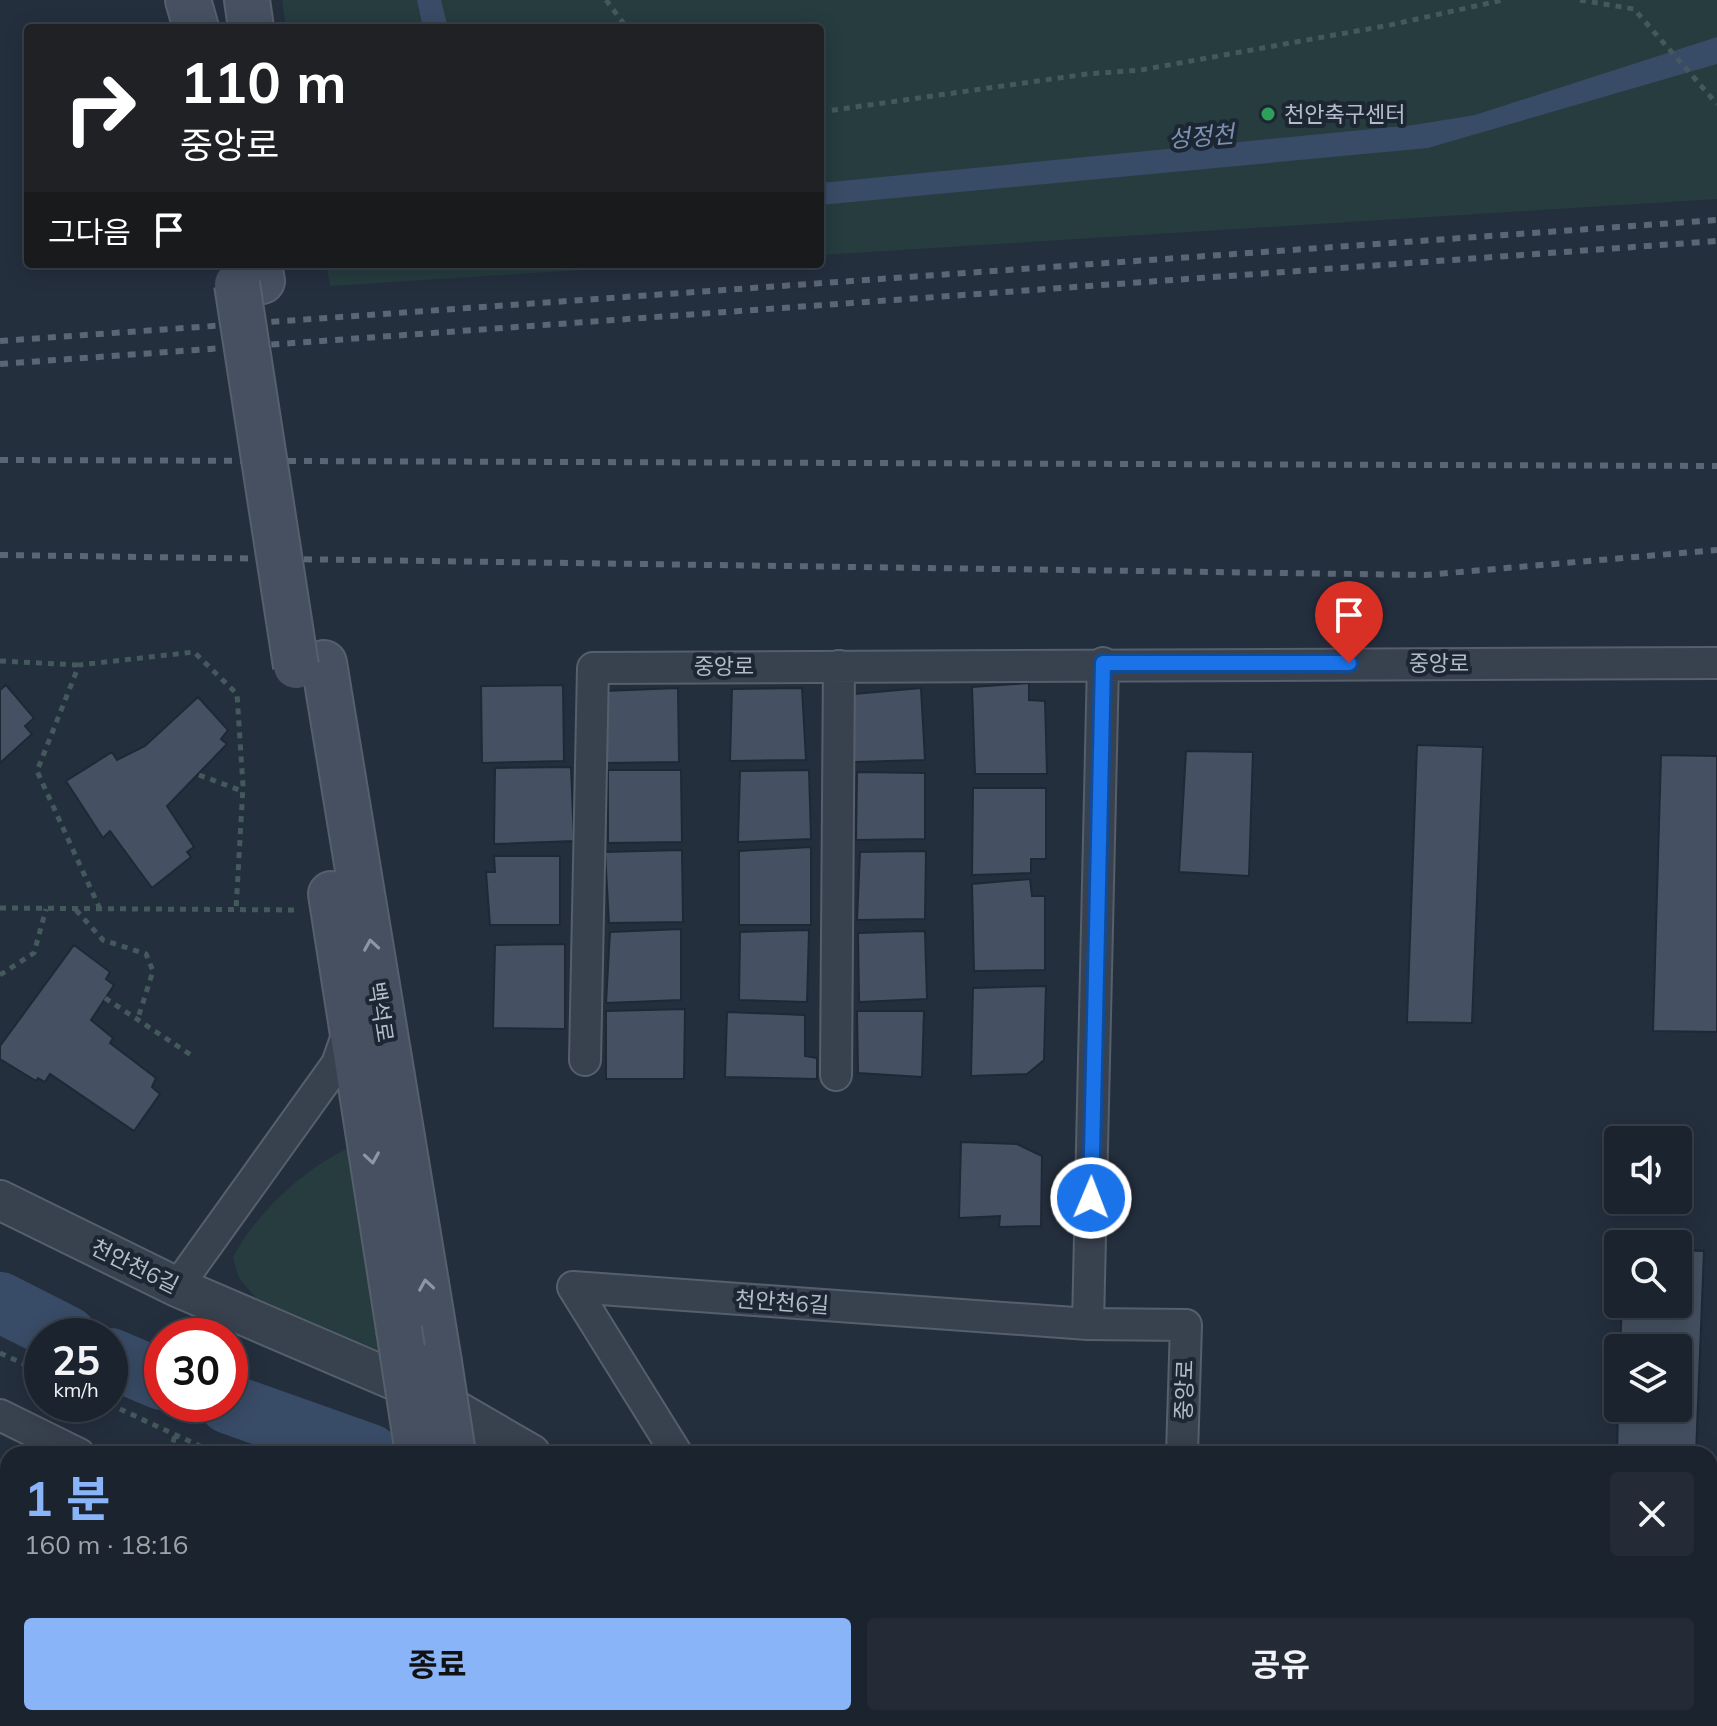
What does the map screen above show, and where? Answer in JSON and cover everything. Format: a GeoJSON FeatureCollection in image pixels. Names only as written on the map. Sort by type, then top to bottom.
{"type":"FeatureCollection","features":[{"type":"Feature","properties":{"kind":"main road"},"geometry":{"type":"LineString","coordinates":[[188,0],[197,24]]}},
{"type":"Feature","properties":{"kind":"main road"},"geometry":{"type":"LineString","coordinates":[[196,0],[198,24]]}},
{"type":"Feature","properties":{"kind":"main road"},"geometry":{"type":"LineString","coordinates":[[217,0],[221,24]]}},
{"type":"Feature","properties":{"kind":"main road"},"geometry":{"type":"LineString","coordinates":[[247,0],[250,24]]}},
{"type":"Feature","properties":{"kind":"main road"},"geometry":{"type":"LineString","coordinates":[[248,273],[310,664]]}},
{"type":"Feature","properties":{"kind":"main road","name":"백석로"},"geometry":{"type":"LineString","coordinates":[[310,664],[334,911],[417,1446]]}},
{"type":"Feature","properties":{"kind":"main road","name":"백석로"},"geometry":{"type":"LineString","coordinates":[[310,664],[439,1362],[452,1446]]}},
{"type":"Feature","properties":{"kind":"street","name":"중앙로"},"geometry":{"type":"LineString","coordinates":[[585,1060],[593,668],[1103,663],[1717,663]]}},
{"type":"Feature","properties":{"kind":"street"},"geometry":{"type":"LineString","coordinates":[[1088,1324],[1103,663]]}},
{"type":"Feature","properties":{"kind":"street"},"geometry":{"type":"LineString","coordinates":[[836,1075],[839,666]]}},
{"type":"Feature","properties":{"kind":"street"},"geometry":{"type":"LineString","coordinates":[[177,1287],[337,1064],[351,1021]]}},
{"type":"Feature","properties":{"kind":"street"},"geometry":{"type":"LineString","coordinates":[[322,1084],[348,1092],[364,1109]]}},
{"type":"Feature","properties":{"kind":"street","name":"천안천6길"},"geometry":{"type":"LineString","coordinates":[[0,1200],[177,1287],[431,1396],[517,1446]]}},
{"type":"Feature","properties":{"kind":"street","name":"천안천6길"},"geometry":{"type":"LineString","coordinates":[[672,1446],[573,1287],[1088,1324],[1186,1325]]}},
{"type":"Feature","properties":{"kind":"street","name":"중앙로"},"geometry":{"type":"LineString","coordinates":[[1182,1446],[1186,1325]]}},
{"type":"Feature","properties":{"kind":"street"},"geometry":{"type":"LineString","coordinates":[[0,1415],[63,1446]]}},
{"type":"Feature","properties":{"kind":"path"},"geometry":{"type":"LineString","coordinates":[[606,0],[624,24]]}},
{"type":"Feature","properties":{"kind":"path"},"geometry":{"type":"LineString","coordinates":[[824,111],[1087,74],[1141,70],[1390,25],[1503,0]]}},
{"type":"Feature","properties":{"kind":"path"},"geometry":{"type":"LineString","coordinates":[[1580,0],[1634,9],[1717,104]]}},
{"type":"Feature","properties":{"kind":"path"},"geometry":{"type":"LineString","coordinates":[[1616,6],[1625,0]]}},
{"type":"Feature","properties":{"kind":"path"},"geometry":{"type":"LineString","coordinates":[[0,661],[79,665],[194,652],[237,694],[242,791],[236,910]]}},
{"type":"Feature","properties":{"kind":"path"},"geometry":{"type":"LineString","coordinates":[[79,665],[37,771],[100,909]]}},
{"type":"Feature","properties":{"kind":"path"},"geometry":{"type":"LineString","coordinates":[[199,775],[242,791]]}},
{"type":"Feature","properties":{"kind":"path"},"geometry":{"type":"LineString","coordinates":[[0,908],[334,911]]}},
{"type":"Feature","properties":{"kind":"path"},"geometry":{"type":"LineString","coordinates":[[0,975],[34,953],[46,909]]}},
{"type":"Feature","properties":{"kind":"path"},"geometry":{"type":"LineString","coordinates":[[75,909],[103,940],[146,954],[153,971],[138,1018]]}},
{"type":"Feature","properties":{"kind":"path"},"geometry":{"type":"LineString","coordinates":[[105,998],[191,1055]]}},
{"type":"Feature","properties":{"kind":"path"},"geometry":{"type":"LineString","coordinates":[[0,1353],[24,1364]]}},
{"type":"Feature","properties":{"kind":"path"},"geometry":{"type":"LineString","coordinates":[[128,1413],[199,1446]]}},
{"type":"Feature","properties":{"kind":"path"},"geometry":{"type":"LineString","coordinates":[[172,1446],[175,1435]]}},
{"type":"Feature","properties":{"kind":"green space","name":"천안축구센터"},"geometry":{"type":"Polygon","coordinates":[[[282,0],[1717,0],[1717,199],[824,255],[824,24],[285,24],[282,0]]]}},
{"type":"Feature","properties":{"kind":"green space"},"geometry":{"type":"Polygon","coordinates":[[[327,268],[615,268],[330,286],[327,268]]]}},
{"type":"Feature","properties":{"kind":"green space"},"geometry":{"type":"Polygon","coordinates":[[[347,1149],[359,1168],[384,1341],[378,1350],[257,1299],[239,1278],[233,1258],[253,1226],[282,1195],[315,1168],[347,1149]]]}},
{"type":"Feature","properties":{"kind":"water"},"geometry":{"type":"Polygon","coordinates":[[[417,0],[441,0],[447,24],[422,24],[417,0]]]}},
{"type":"Feature","properties":{"kind":"water"},"geometry":{"type":"Polygon","coordinates":[[[1717,37],[1717,64],[1428,148],[824,205],[824,183],[1413,125],[1475,115],[1717,37]]]}},
{"type":"Feature","properties":{"kind":"building"},"geometry":{"type":"Polygon","coordinates":[[[1029,683],[1029,700],[1045,701],[1047,774],[975,774],[972,687],[1029,683]]]}},
{"type":"Feature","properties":{"kind":"building"},"geometry":{"type":"Polygon","coordinates":[[[6,685],[34,718],[25,726],[32,734],[0,763],[0,690],[6,685]]]}},
{"type":"Feature","properties":{"kind":"building"},"geometry":{"type":"Polygon","coordinates":[[[563,685],[564,761],[482,763],[481,686],[563,685]]]}},
{"type":"Feature","properties":{"kind":"building"},"geometry":{"type":"Polygon","coordinates":[[[678,688],[679,762],[606,763],[605,691],[678,688]]]}},
{"type":"Feature","properties":{"kind":"building"},"geometry":{"type":"Polygon","coordinates":[[[802,688],[806,760],[730,761],[732,689],[802,688]]]}},
{"type":"Feature","properties":{"kind":"building"},"geometry":{"type":"Polygon","coordinates":[[[921,688],[925,760],[854,762],[854,694],[921,688]]]}},
{"type":"Feature","properties":{"kind":"building"},"geometry":{"type":"Polygon","coordinates":[[[198,697],[228,730],[221,739],[227,744],[167,806],[194,847],[187,852],[191,857],[152,888],[110,831],[103,838],[66,781],[112,752],[117,760],[145,746],[198,697]]]}},
{"type":"Feature","properties":{"kind":"building"},"geometry":{"type":"Polygon","coordinates":[[[1417,745],[1483,747],[1472,1023],[1407,1022],[1417,745]]]}},
{"type":"Feature","properties":{"kind":"building"},"geometry":{"type":"Polygon","coordinates":[[[1186,751],[1253,752],[1249,876],[1179,872],[1186,751]]]}},
{"type":"Feature","properties":{"kind":"building"},"geometry":{"type":"Polygon","coordinates":[[[1661,755],[1717,756],[1717,1032],[1653,1031],[1661,755]]]}},
{"type":"Feature","properties":{"kind":"building"},"geometry":{"type":"Polygon","coordinates":[[[571,767],[574,841],[494,844],[495,768],[571,767]]]}},
{"type":"Feature","properties":{"kind":"building"},"geometry":{"type":"Polygon","coordinates":[[[608,770],[681,770],[682,842],[608,843],[608,770]]]}},
{"type":"Feature","properties":{"kind":"building"},"geometry":{"type":"Polygon","coordinates":[[[809,770],[811,839],[738,842],[740,771],[809,770]]]}},
{"type":"Feature","properties":{"kind":"building"},"geometry":{"type":"Polygon","coordinates":[[[857,772],[925,773],[925,839],[856,840],[857,772]]]}},
{"type":"Feature","properties":{"kind":"building"},"geometry":{"type":"Polygon","coordinates":[[[973,788],[1046,788],[1046,859],[1031,859],[1031,873],[972,875],[973,788]]]}},
{"type":"Feature","properties":{"kind":"building"},"geometry":{"type":"Polygon","coordinates":[[[811,847],[811,925],[739,925],[739,851],[811,847]]]}},
{"type":"Feature","properties":{"kind":"building"},"geometry":{"type":"Polygon","coordinates":[[[682,850],[683,922],[609,923],[605,852],[682,850]]]}},
{"type":"Feature","properties":{"kind":"building"},"geometry":{"type":"Polygon","coordinates":[[[926,851],[925,919],[857,920],[860,852],[926,851]]]}},
{"type":"Feature","properties":{"kind":"building"},"geometry":{"type":"Polygon","coordinates":[[[494,856],[560,856],[560,925],[490,925],[486,872],[495,872],[494,856]]]}},
{"type":"Feature","properties":{"kind":"building"},"geometry":{"type":"Polygon","coordinates":[[[1030,879],[1032,896],[1045,896],[1045,970],[974,971],[972,884],[1030,879]]]}},
{"type":"Feature","properties":{"kind":"building"},"geometry":{"type":"Polygon","coordinates":[[[681,929],[681,1000],[606,1003],[610,932],[681,929]]]}},
{"type":"Feature","properties":{"kind":"building"},"geometry":{"type":"Polygon","coordinates":[[[809,930],[807,1002],[739,1000],[740,932],[809,930]]]}},
{"type":"Feature","properties":{"kind":"building"},"geometry":{"type":"Polygon","coordinates":[[[925,931],[927,999],[859,1002],[858,933],[925,931]]]}},
{"type":"Feature","properties":{"kind":"building"},"geometry":{"type":"Polygon","coordinates":[[[565,944],[565,1029],[493,1028],[495,945],[565,944]]]}},
{"type":"Feature","properties":{"kind":"building"},"geometry":{"type":"Polygon","coordinates":[[[74,945],[110,972],[106,979],[114,985],[91,1020],[113,1038],[110,1043],[156,1078],[152,1087],[160,1094],[134,1131],[50,1074],[45,1082],[38,1078],[36,1081],[0,1059],[0,1046],[74,945]]]}},
{"type":"Feature","properties":{"kind":"building"},"geometry":{"type":"Polygon","coordinates":[[[1046,986],[1044,1060],[1027,1074],[971,1076],[973,988],[1046,986]]]}},
{"type":"Feature","properties":{"kind":"building"},"geometry":{"type":"Polygon","coordinates":[[[685,1009],[684,1079],[606,1079],[606,1011],[685,1009]]]}},
{"type":"Feature","properties":{"kind":"building"},"geometry":{"type":"Polygon","coordinates":[[[857,1011],[924,1011],[922,1077],[858,1073],[857,1011]]]}},
{"type":"Feature","properties":{"kind":"building"},"geometry":{"type":"Polygon","coordinates":[[[727,1012],[805,1015],[805,1056],[817,1058],[817,1079],[725,1077],[727,1012]]]}},
{"type":"Feature","properties":{"kind":"building"},"geometry":{"type":"Polygon","coordinates":[[[961,1142],[1017,1144],[1042,1156],[1041,1226],[999,1227],[1000,1216],[959,1218],[961,1142]]]}},
{"type":"Feature","properties":{"kind":"building"},"geometry":{"type":"Polygon","coordinates":[[[1692,1251],[1704,1251],[1696,1446],[1617,1446],[1618,1422],[1692,1422],[1692,1334],[1621,1334],[1621,1318],[1692,1318],[1692,1251]]]}},
{"type":"Feature","properties":{"kind":"waterway"},"geometry":{"type":"LineString","coordinates":[[0,1302],[32,1318]]}},
{"type":"Feature","properties":{"kind":"waterway"},"geometry":{"type":"LineString","coordinates":[[128,1366],[144,1372]]}},
{"type":"Feature","properties":{"kind":"waterway"},"geometry":{"type":"LineString","coordinates":[[248,1411],[347,1446]]}},
{"type":"Feature","properties":{"kind":"railway"},"geometry":{"type":"LineString","coordinates":[[0,341],[1717,220]]}},
{"type":"Feature","properties":{"kind":"railway"},"geometry":{"type":"LineString","coordinates":[[0,364],[1717,241]]}},
{"type":"Feature","properties":{"kind":"railway"},"geometry":{"type":"LineString","coordinates":[[0,460],[1717,466]]}},
{"type":"Feature","properties":{"kind":"railway"},"geometry":{"type":"LineString","coordinates":[[0,555],[1425,575],[1717,550]]}},
{"type":"Feature","properties":{"kind":"place","name":"천안축구센터"},"geometry":{"type":"Point","coordinates":[1268,114]}},
{"type":"Feature","properties":{"kind":"route"},"geometry":{"type":"LineString","coordinates":[[1091,1198],[1103,663],[1349,663]]}},
{"type":"Feature","properties":{"kind":"water label","name":"성정천"},"geometry":{"type":"Point","coordinates":[1201,137]}}]}
